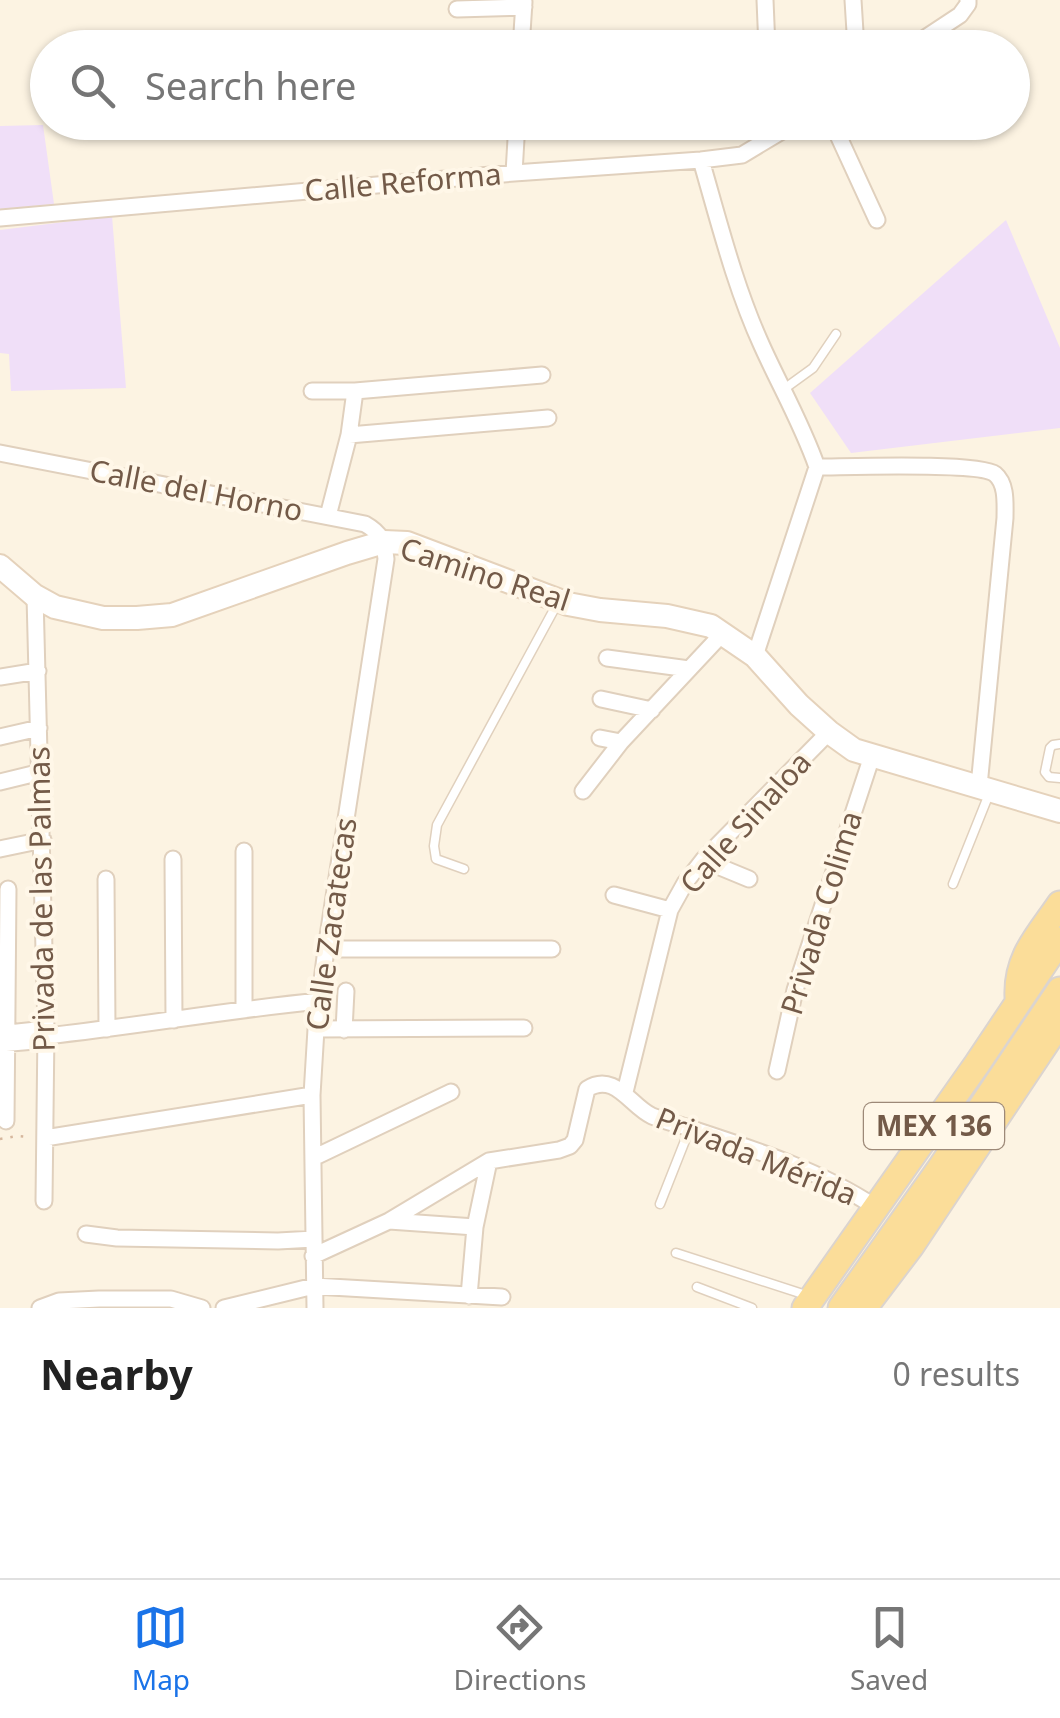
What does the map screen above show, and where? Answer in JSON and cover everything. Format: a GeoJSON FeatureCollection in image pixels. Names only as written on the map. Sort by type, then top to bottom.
{"type":"FeatureCollection","features":[{"type":"Feature","properties":{"kind":"main road","name":"Camino Real"},"geometry":{"type":"LineString","coordinates":[[0,566],[55,607],[104,618],[172,614],[384,542],[407,543],[559,601],[711,626],[754,656],[799,705],[854,750],[1059,812]]}},
{"type":"Feature","properties":{"kind":"main road"},"geometry":{"type":"LineString","coordinates":[[1018,1000],[1022,960],[1060,904]]}},
{"type":"Feature","properties":{"kind":"main road","name":"MEX 136"},"geometry":{"type":"LineString","coordinates":[[808,1302],[978,1064],[1060,940]]}},
{"type":"Feature","properties":{"kind":"main road","name":"MEX 136"},"geometry":{"type":"LineString","coordinates":[[841,1308],[1060,990]]}},
{"type":"Feature","properties":{"kind":"main road"},"geometry":{"type":"LineString","coordinates":[[864,1308],[911,1246],[1060,1022]]}},
{"type":"Feature","properties":{"kind":"street"},"geometry":{"type":"LineString","coordinates":[[765,0],[766,30]]}},
{"type":"Feature","properties":{"kind":"street"},"geometry":{"type":"LineString","coordinates":[[853,0],[855,30]]}},
{"type":"Feature","properties":{"kind":"street"},"geometry":{"type":"LineString","coordinates":[[937,30],[960,15],[968,2]]}},
{"type":"Feature","properties":{"kind":"street"},"geometry":{"type":"LineString","coordinates":[[457,10],[524,4],[523,30]]}},
{"type":"Feature","properties":{"kind":"street"},"geometry":{"type":"LineString","coordinates":[[514,172],[516,140]]}},
{"type":"Feature","properties":{"kind":"street","name":"Calle Reforma"},"geometry":{"type":"LineString","coordinates":[[0,218],[514,172],[701,160],[742,155],[771,140]]}},
{"type":"Feature","properties":{"kind":"street"},"geometry":{"type":"LineString","coordinates":[[840,140],[877,220]]}},
{"type":"Feature","properties":{"kind":"street"},"geometry":{"type":"LineString","coordinates":[[701,160],[728,254],[761,344],[817,466],[754,656]]}},
{"type":"Feature","properties":{"kind":"street"},"geometry":{"type":"LineString","coordinates":[[312,391],[542,375]]}},
{"type":"Feature","properties":{"kind":"street"},"geometry":{"type":"LineString","coordinates":[[328,516],[350,435],[355,391]]}},
{"type":"Feature","properties":{"kind":"street"},"geometry":{"type":"LineString","coordinates":[[350,435],[548,418]]}},
{"type":"Feature","properties":{"kind":"street","name":"Calle del Horno"},"geometry":{"type":"LineString","coordinates":[[0,453],[364,524],[378,531],[384,542]]}},
{"type":"Feature","properties":{"kind":"street"},"geometry":{"type":"LineString","coordinates":[[817,466],[957,467],[992,471],[999,477],[1005,491],[1005,518],[984,788]]}},
{"type":"Feature","properties":{"kind":"street","name":"Calle Zacatecas"},"geometry":{"type":"LineString","coordinates":[[314,1308],[312,1095],[316,1030],[386,560],[384,542]]}},
{"type":"Feature","properties":{"kind":"street","name":"Privada de las Palmas"},"geometry":{"type":"LineString","coordinates":[[36,596],[46,1035],[44,1201]]}},
{"type":"Feature","properties":{"kind":"street"},"geometry":{"type":"LineString","coordinates":[[583,790],[622,742],[723,634]]}},
{"type":"Feature","properties":{"kind":"street"},"geometry":{"type":"LineString","coordinates":[[607,658],[689,670]]}},
{"type":"Feature","properties":{"kind":"street"},"geometry":{"type":"LineString","coordinates":[[0,676],[38,670]]}},
{"type":"Feature","properties":{"kind":"street"},"geometry":{"type":"LineString","coordinates":[[602,699],[652,710]]}},
{"type":"Feature","properties":{"kind":"street"},"geometry":{"type":"LineString","coordinates":[[0,737],[39,728]]}},
{"type":"Feature","properties":{"kind":"street","name":"Calle Sinaloa"},"geometry":{"type":"LineString","coordinates":[[625,1092],[670,910],[685,882],[829,732]]}},
{"type":"Feature","properties":{"kind":"street"},"geometry":{"type":"LineString","coordinates":[[600,738],[622,742]]}},
{"type":"Feature","properties":{"kind":"street","name":"Privada Colima"},"geometry":{"type":"LineString","coordinates":[[777,1072],[795,990],[872,756]]}},
{"type":"Feature","properties":{"kind":"street"},"geometry":{"type":"LineString","coordinates":[[0,782],[40,772]]}},
{"type":"Feature","properties":{"kind":"street"},"geometry":{"type":"LineString","coordinates":[[0,849],[43,840]]}},
{"type":"Feature","properties":{"kind":"street"},"geometry":{"type":"LineString","coordinates":[[244,851],[244,1008]]}},
{"type":"Feature","properties":{"kind":"street"},"geometry":{"type":"LineString","coordinates":[[173,859],[174,1020]]}},
{"type":"Feature","properties":{"kind":"street"},"geometry":{"type":"LineString","coordinates":[[703,860],[749,879]]}},
{"type":"Feature","properties":{"kind":"street"},"geometry":{"type":"LineString","coordinates":[[106,880],[107,1030]]}},
{"type":"Feature","properties":{"kind":"street"},"geometry":{"type":"LineString","coordinates":[[6,1121],[8,889]]}},
{"type":"Feature","properties":{"kind":"street"},"geometry":{"type":"LineString","coordinates":[[614,896],[670,910]]}},
{"type":"Feature","properties":{"kind":"street"},"geometry":{"type":"LineString","coordinates":[[326,950],[552,949]]}},
{"type":"Feature","properties":{"kind":"street"},"geometry":{"type":"LineString","coordinates":[[344,1030],[346,991]]}},
{"type":"Feature","properties":{"kind":"street"},"geometry":{"type":"LineString","coordinates":[[5,1040],[320,1001]]}},
{"type":"Feature","properties":{"kind":"street"},"geometry":{"type":"LineString","coordinates":[[316,1030],[524,1028]]}},
{"type":"Feature","properties":{"kind":"street","name":"Privada Mérida"},"geometry":{"type":"LineString","coordinates":[[489,1161],[570,1146],[575,1140],[586,1089],[604,1084],[625,1092],[648,1115],[800,1168],[845,1188],[875,1207]]}},
{"type":"Feature","properties":{"kind":"street"},"geometry":{"type":"LineString","coordinates":[[313,1158],[451,1092]]}},
{"type":"Feature","properties":{"kind":"street"},"geometry":{"type":"LineString","coordinates":[[45,1138],[312,1095]]}},
{"type":"Feature","properties":{"kind":"street"},"geometry":{"type":"LineString","coordinates":[[314,1256],[389,1221],[489,1161]]}},
{"type":"Feature","properties":{"kind":"street"},"geometry":{"type":"LineString","coordinates":[[469,1296],[475,1227],[489,1161]]}},
{"type":"Feature","properties":{"kind":"street"},"geometry":{"type":"LineString","coordinates":[[389,1221],[475,1227]]}},
{"type":"Feature","properties":{"kind":"street"},"geometry":{"type":"LineString","coordinates":[[86,1234],[116,1238],[314,1239]]}},
{"type":"Feature","properties":{"kind":"street"},"geometry":{"type":"LineString","coordinates":[[224,1308],[314,1286],[502,1297]]}},
{"type":"Feature","properties":{"kind":"street"},"geometry":{"type":"LineString","coordinates":[[40,1308],[60,1302],[171,1300],[202,1308]]}},
{"type":"Feature","properties":{"kind":"lane"},"geometry":{"type":"LineString","coordinates":[[784,389],[813,368],[836,334]]}},
{"type":"Feature","properties":{"kind":"lane"},"geometry":{"type":"LineString","coordinates":[[464,869],[436,859],[437,825],[559,601]]}},
{"type":"Feature","properties":{"kind":"lane"},"geometry":{"type":"LineString","coordinates":[[1060,744],[1050,748],[1045,772],[1049,777],[1060,778]]}},
{"type":"Feature","properties":{"kind":"lane"},"geometry":{"type":"LineString","coordinates":[[952,884],[984,788]]}},
{"type":"Feature","properties":{"kind":"lane"},"geometry":{"type":"LineString","coordinates":[[660,1204],[690,1128]]}},
{"type":"Feature","properties":{"kind":"lane"},"geometry":{"type":"LineString","coordinates":[[676,1253],[808,1302]]}},
{"type":"Feature","properties":{"kind":"lane"},"geometry":{"type":"LineString","coordinates":[[697,1287],[752,1308]]}},
{"type":"Feature","properties":{"kind":"path"},"geometry":{"type":"LineString","coordinates":[[0,1138],[45,1138]]}},
{"type":"Feature","properties":{"kind":"shaded area"},"geometry":{"type":"Polygon","coordinates":[[[30,125],[30,140],[45,140],[54,204],[0,209],[0,126],[30,125]]]}},
{"type":"Feature","properties":{"kind":"shaded area"},"geometry":{"type":"Polygon","coordinates":[[[112,216],[126,388],[11,391],[9,354],[0,353],[0,230],[112,216]]]}},
{"type":"Feature","properties":{"kind":"shaded area"},"geometry":{"type":"Polygon","coordinates":[[[1006,220],[1060,348],[1060,428],[851,453],[810,393],[1006,220]]]}}]}
